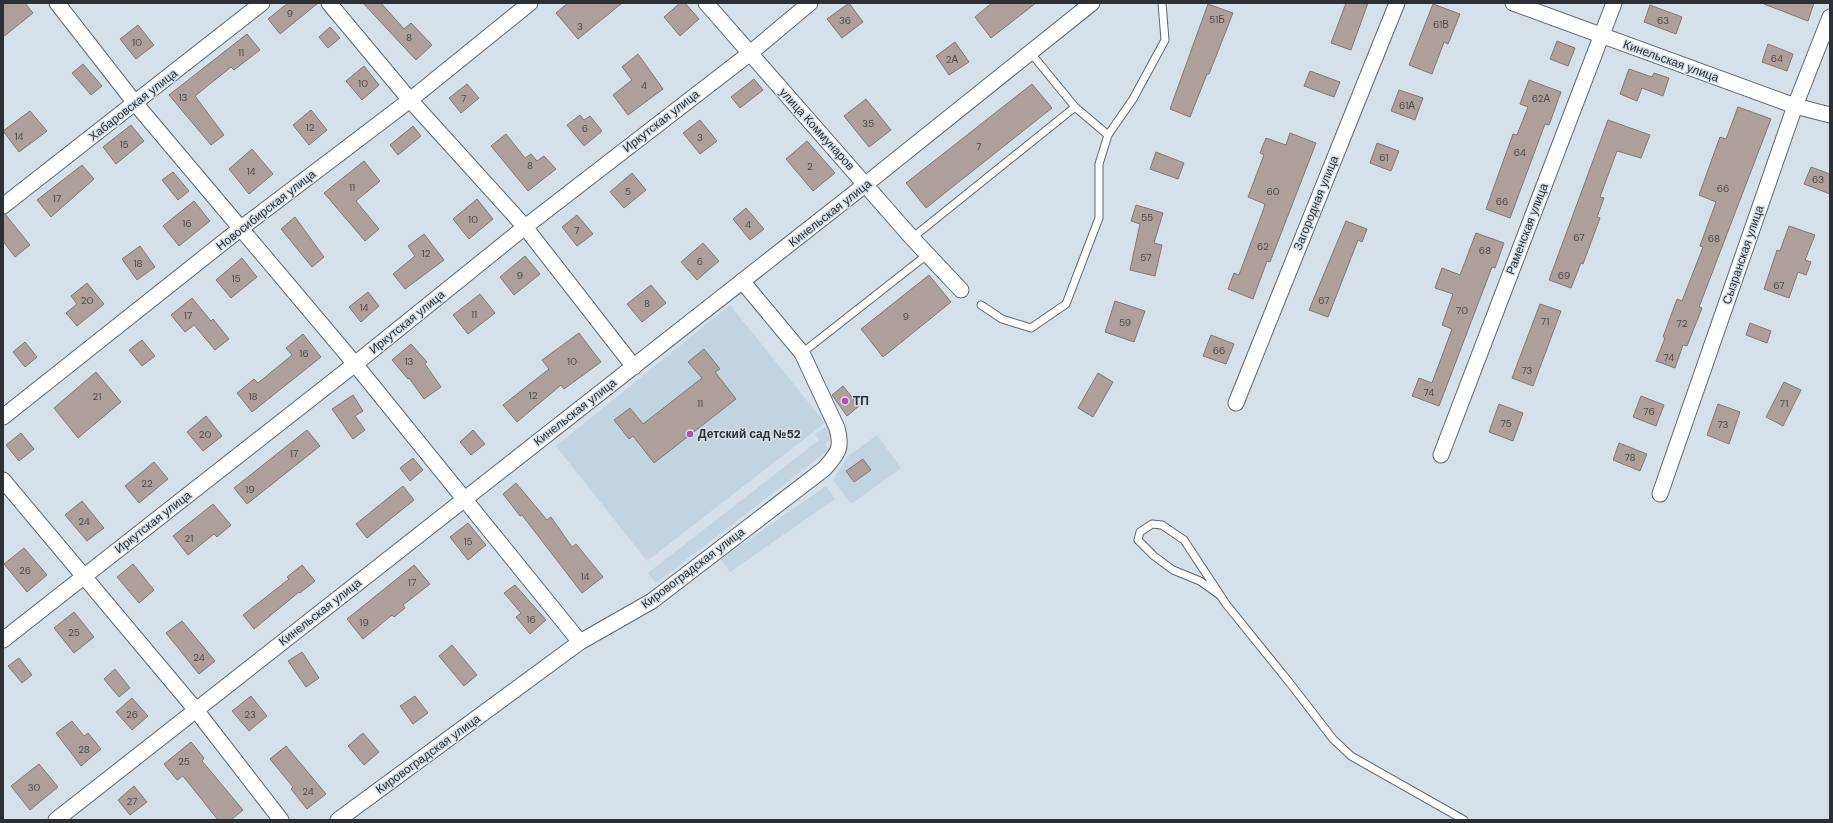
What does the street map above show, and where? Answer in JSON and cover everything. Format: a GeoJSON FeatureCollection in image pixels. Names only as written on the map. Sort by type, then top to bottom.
{"type":"FeatureCollection","features":[{"type":"Feature","properties":{"kind":"street"},"geometry":{"type":"LineString","coordinates":[[57,3],[135,103],[355,364],[580,642]]}},
{"type":"Feature","properties":{"kind":"street","name":"Хабаровская улица"},"geometry":{"type":"LineString","coordinates":[[3,206],[262,3]]}},
{"type":"Feature","properties":{"kind":"street"},"geometry":{"type":"LineString","coordinates":[[329,3],[410,100],[524,227],[634,367]]}},
{"type":"Feature","properties":{"kind":"street","name":"Новосибирская улица"},"geometry":{"type":"LineString","coordinates":[[3,417],[240,229],[410,100],[530,3]]}},
{"type":"Feature","properties":{"kind":"street","name":"улица Коммунаров"},"geometry":{"type":"LineString","coordinates":[[706,3],[749,54],[866,184],[912,238],[961,290]]}},
{"type":"Feature","properties":{"kind":"street","name":"Иркутская улица"},"geometry":{"type":"LineString","coordinates":[[3,640],[355,364],[524,227],[749,54],[810,3]]}},
{"type":"Feature","properties":{"kind":"street","name":"Кинельская улица"},"geometry":{"type":"LineString","coordinates":[[56,820],[463,499],[634,367],[1092,3]]}},
{"type":"Feature","properties":{"kind":"street","name":"Загородная улица"},"geometry":{"type":"LineString","coordinates":[[1236,403],[1397,3]]}},
{"type":"Feature","properties":{"kind":"street","name":"Кинельская улица"},"geometry":{"type":"LineString","coordinates":[[1513,3],[1795,106],[1830,115]]}},
{"type":"Feature","properties":{"kind":"street","name":"Раменская улица"},"geometry":{"type":"LineString","coordinates":[[1440,455],[1614,3]]}},
{"type":"Feature","properties":{"kind":"street","name":"Сызранская улица"},"geometry":{"type":"LineString","coordinates":[[1660,494],[1795,106],[1830,17]]}},
{"type":"Feature","properties":{"kind":"street","name":"Кировоградская улица"},"geometry":{"type":"LineString","coordinates":[[338,820],[580,642],[652,601],[824,469],[838,453],[840,440],[836,428],[802,353],[742,281]]}},
{"type":"Feature","properties":{"kind":"street"},"geometry":{"type":"LineString","coordinates":[[3,480],[196,710],[281,820]]}},
{"type":"Feature","properties":{"kind":"lane"},"geometry":{"type":"LineString","coordinates":[[981,305],[1002,319],[1031,328],[1066,304],[1100,218],[1099,164],[1108,135],[1133,99],[1164,40],[1162,3]]}},
{"type":"Feature","properties":{"kind":"lane"},"geometry":{"type":"LineString","coordinates":[[1030,52],[1075,107],[1108,135]]}},
{"type":"Feature","properties":{"kind":"lane"},"geometry":{"type":"LineString","coordinates":[[912,238],[1075,107]]}},
{"type":"Feature","properties":{"kind":"lane"},"geometry":{"type":"LineString","coordinates":[[802,353],[928,254]]}},
{"type":"Feature","properties":{"kind":"lane"},"geometry":{"type":"LineString","coordinates":[[1221,596],[1200,581],[1173,570],[1154,556],[1138,540],[1140,532],[1152,524],[1162,525],[1184,540],[1226,604],[1284,675],[1333,739],[1351,756],[1464,820]]}},
{"type":"Feature","properties":{"kind":"shaded area","name":"Детский сад №52"},"geometry":{"type":"Polygon","coordinates":[[[730,305],[825,423],[647,561],[556,446],[730,305]]]}},
{"type":"Feature","properties":{"kind":"shaded area"},"geometry":{"type":"Polygon","coordinates":[[[828,425],[836,436],[825,444],[829,450],[656,583],[648,573],[819,440],[815,434],[828,425]]]}},
{"type":"Feature","properties":{"kind":"shaded area"},"geometry":{"type":"Polygon","coordinates":[[[877,435],[901,468],[851,504],[833,480],[847,457],[877,435]]]}},
{"type":"Feature","properties":{"kind":"shaded area"},"geometry":{"type":"Polygon","coordinates":[[[826,486],[835,499],[730,572],[721,559],[826,486]]]}},
{"type":"Feature","properties":{"kind":"building"},"geometry":{"type":"Polygon","coordinates":[[[3,3],[25,3],[33,13],[3,37],[3,3]]]}},
{"type":"Feature","properties":{"kind":"building"},"geometry":{"type":"Polygon","coordinates":[[[288,3],[318,3],[280,34],[268,19],[288,3]]]}},
{"type":"Feature","properties":{"kind":"building"},"geometry":{"type":"Polygon","coordinates":[[[363,3],[381,3],[404,29],[411,23],[432,45],[416,60],[363,3]]]}},
{"type":"Feature","properties":{"kind":"building"},"geometry":{"type":"Polygon","coordinates":[[[568,3],[622,3],[578,39],[556,13],[568,3]]]}},
{"type":"Feature","properties":{"kind":"building"},"geometry":{"type":"Polygon","coordinates":[[[680,3],[685,3],[699,19],[680,36],[664,17],[680,3]]]}},
{"type":"Feature","properties":{"kind":"building"},"geometry":{"type":"Polygon","coordinates":[[[849,3],[863,22],[842,38],[827,19],[849,3]]]}},
{"type":"Feature","properties":{"kind":"building"},"geometry":{"type":"Polygon","coordinates":[[[992,3],[1036,3],[991,38],[975,17],[992,3]]]}},
{"type":"Feature","properties":{"kind":"building"},"geometry":{"type":"Polygon","coordinates":[[[1346,3],[1368,3],[1351,50],[1331,43],[1346,3]]]}},
{"type":"Feature","properties":{"kind":"building"},"geometry":{"type":"Polygon","coordinates":[[[1764,3],[1814,3],[1808,21],[1764,3]]]}},
{"type":"Feature","properties":{"kind":"building"},"geometry":{"type":"Polygon","coordinates":[[[1208,4],[1233,13],[1190,117],[1170,109],[1208,4]]]}},
{"type":"Feature","properties":{"kind":"building"},"geometry":{"type":"Polygon","coordinates":[[[1433,4],[1460,14],[1448,44],[1444,42],[1432,74],[1409,65],[1433,4]]]}},
{"type":"Feature","properties":{"kind":"building"},"geometry":{"type":"Polygon","coordinates":[[[1650,5],[1682,17],[1676,34],[1644,22],[1650,5]]]}},
{"type":"Feature","properties":{"kind":"building"},"geometry":{"type":"Polygon","coordinates":[[[138,25],[154,45],[136,59],[120,39],[138,25]]]}},
{"type":"Feature","properties":{"kind":"building"},"geometry":{"type":"Polygon","coordinates":[[[330,27],[340,38],[328,48],[319,37],[330,27]]]}},
{"type":"Feature","properties":{"kind":"building"},"geometry":{"type":"Polygon","coordinates":[[[247,34],[260,50],[234,70],[231,67],[195,96],[224,135],[211,145],[169,95],[247,34]]]}},
{"type":"Feature","properties":{"kind":"building"},"geometry":{"type":"Polygon","coordinates":[[[1557,41],[1575,48],[1568,66],[1550,59],[1557,41]]]}},
{"type":"Feature","properties":{"kind":"building"},"geometry":{"type":"Polygon","coordinates":[[[955,42],[969,62],[949,75],[936,56],[955,42]]]}},
{"type":"Feature","properties":{"kind":"building"},"geometry":{"type":"Polygon","coordinates":[[[1768,44],[1793,54],[1787,71],[1762,62],[1768,44]]]}},
{"type":"Feature","properties":{"kind":"building"},"geometry":{"type":"Polygon","coordinates":[[[638,54],[663,89],[628,115],[613,95],[632,80],[622,67],[638,54]]]}},
{"type":"Feature","properties":{"kind":"building"},"geometry":{"type":"Polygon","coordinates":[[[83,64],[102,86],[91,95],[72,73],[83,64]]]}},
{"type":"Feature","properties":{"kind":"building"},"geometry":{"type":"Polygon","coordinates":[[[364,66],[379,85],[362,100],[346,81],[364,66]]]}},
{"type":"Feature","properties":{"kind":"building"},"geometry":{"type":"Polygon","coordinates":[[[1629,69],[1652,77],[1654,73],[1669,78],[1663,96],[1642,88],[1637,101],[1620,94],[1629,69]]]}},
{"type":"Feature","properties":{"kind":"building"},"geometry":{"type":"Polygon","coordinates":[[[1310,71],[1340,82],[1334,97],[1304,86],[1310,71]]]}},
{"type":"Feature","properties":{"kind":"building"},"geometry":{"type":"Polygon","coordinates":[[[754,79],[763,90],[740,108],[731,97],[754,79]]]}},
{"type":"Feature","properties":{"kind":"building"},"geometry":{"type":"Polygon","coordinates":[[[1529,80],[1561,92],[1549,125],[1545,124],[1510,218],[1486,209],[1513,134],[1517,135],[1528,107],[1520,104],[1529,80]]]}},
{"type":"Feature","properties":{"kind":"building"},"geometry":{"type":"Polygon","coordinates":[[[467,84],[479,98],[461,113],[449,98],[467,84]]]}},
{"type":"Feature","properties":{"kind":"building"},"geometry":{"type":"Polygon","coordinates":[[[1032,84],[1052,108],[926,208],[906,183],[1032,84]]]}},
{"type":"Feature","properties":{"kind":"building"},"geometry":{"type":"Polygon","coordinates":[[[1399,90],[1423,98],[1415,120],[1391,111],[1399,90]]]}},
{"type":"Feature","properties":{"kind":"building"},"geometry":{"type":"Polygon","coordinates":[[[866,99],[891,130],[869,147],[844,116],[866,99]]]}},
{"type":"Feature","properties":{"kind":"building"},"geometry":{"type":"Polygon","coordinates":[[[1738,107],[1771,119],[1699,307],[1702,308],[1687,346],[1683,345],[1675,368],[1656,361],[1677,299],[1682,301],[1703,247],[1700,246],[1716,202],[1699,195],[1720,137],[1726,139],[1738,107]]]}},
{"type":"Feature","properties":{"kind":"building"},"geometry":{"type":"Polygon","coordinates":[[[311,110],[327,130],[309,145],[293,125],[311,110]]]}},
{"type":"Feature","properties":{"kind":"building"},"geometry":{"type":"Polygon","coordinates":[[[30,111],[47,131],[19,152],[3,131],[30,111]]]}},
{"type":"Feature","properties":{"kind":"building"},"geometry":{"type":"Polygon","coordinates":[[[580,115],[584,120],[590,116],[602,131],[584,146],[567,125],[580,115]]]}},
{"type":"Feature","properties":{"kind":"building"},"geometry":{"type":"Polygon","coordinates":[[[700,120],[717,141],[700,154],[683,133],[700,120]]]}},
{"type":"Feature","properties":{"kind":"building"},"geometry":{"type":"Polygon","coordinates":[[[1608,120],[1650,135],[1641,158],[1617,151],[1600,197],[1604,198],[1597,217],[1600,218],[1583,264],[1581,263],[1571,288],[1549,280],[1608,120]]]}},
{"type":"Feature","properties":{"kind":"building"},"geometry":{"type":"Polygon","coordinates":[[[131,125],[144,141],[116,164],[103,147],[131,125]]]}},
{"type":"Feature","properties":{"kind":"building"},"geometry":{"type":"Polygon","coordinates":[[[413,126],[421,136],[398,155],[390,145],[413,126]]]}},
{"type":"Feature","properties":{"kind":"building"},"geometry":{"type":"Polygon","coordinates":[[[1290,133],[1316,143],[1270,262],[1267,261],[1253,299],[1228,289],[1234,273],[1239,275],[1265,204],[1248,197],[1264,155],[1260,153],[1266,138],[1286,145],[1290,133]]]}},
{"type":"Feature","properties":{"kind":"building"},"geometry":{"type":"Polygon","coordinates":[[[506,134],[525,158],[531,154],[537,161],[544,156],[556,169],[528,191],[491,146],[506,134]]]}},
{"type":"Feature","properties":{"kind":"building"},"geometry":{"type":"Polygon","coordinates":[[[807,141],[835,173],[813,191],[786,159],[807,141]]]}},
{"type":"Feature","properties":{"kind":"building"},"geometry":{"type":"Polygon","coordinates":[[[1377,143],[1399,151],[1391,171],[1370,163],[1377,143]]]}},
{"type":"Feature","properties":{"kind":"building"},"geometry":{"type":"Polygon","coordinates":[[[252,149],[273,174],[249,194],[229,169],[252,149]]]}},
{"type":"Feature","properties":{"kind":"building"},"geometry":{"type":"Polygon","coordinates":[[[1156,152],[1184,163],[1178,179],[1150,169],[1156,152]]]}},
{"type":"Feature","properties":{"kind":"building"},"geometry":{"type":"Polygon","coordinates":[[[364,161],[380,181],[356,201],[379,229],[365,241],[324,193],[364,161]]]}},
{"type":"Feature","properties":{"kind":"building"},"geometry":{"type":"Polygon","coordinates":[[[82,165],[94,179],[51,217],[37,200],[82,165]]]}},
{"type":"Feature","properties":{"kind":"building"},"geometry":{"type":"Polygon","coordinates":[[[1811,167],[1830,174],[1830,194],[1804,184],[1811,167]]]}},
{"type":"Feature","properties":{"kind":"building"},"geometry":{"type":"Polygon","coordinates":[[[173,172],[189,191],[178,200],[162,180],[173,172]]]}},
{"type":"Feature","properties":{"kind":"building"},"geometry":{"type":"Polygon","coordinates":[[[632,173],[646,190],[624,208],[610,192],[632,173]]]}},
{"type":"Feature","properties":{"kind":"building"},"geometry":{"type":"Polygon","coordinates":[[[477,199],[493,219],[469,239],[453,219],[477,199]]]}},
{"type":"Feature","properties":{"kind":"building"},"geometry":{"type":"Polygon","coordinates":[[[194,201],[210,221],[179,246],[163,226],[194,201]]]}},
{"type":"Feature","properties":{"kind":"building"},"geometry":{"type":"Polygon","coordinates":[[[1136,205],[1163,213],[1154,243],[1162,245],[1155,276],[1130,270],[1140,224],[1131,221],[1136,205]]]}},
{"type":"Feature","properties":{"kind":"building"},"geometry":{"type":"Polygon","coordinates":[[[746,208],[764,229],[750,240],[733,219],[746,208]]]}},
{"type":"Feature","properties":{"kind":"building"},"geometry":{"type":"Polygon","coordinates":[[[5,214],[30,245],[15,257],[3,241],[3,215],[5,214]]]}},
{"type":"Feature","properties":{"kind":"building"},"geometry":{"type":"Polygon","coordinates":[[[577,215],[593,234],[577,246],[562,227],[577,215]]]}},
{"type":"Feature","properties":{"kind":"building"},"geometry":{"type":"Polygon","coordinates":[[[295,217],[324,257],[312,267],[281,229],[295,217]]]}},
{"type":"Feature","properties":{"kind":"building"},"geometry":{"type":"Polygon","coordinates":[[[1346,221],[1367,229],[1362,242],[1358,240],[1328,317],[1309,310],[1346,221]]]}},
{"type":"Feature","properties":{"kind":"building"},"geometry":{"type":"Polygon","coordinates":[[[1789,226],[1815,235],[1805,260],[1811,262],[1806,275],[1798,272],[1789,298],[1764,289],[1777,250],[1780,251],[1789,226]]]}},
{"type":"Feature","properties":{"kind":"building"},"geometry":{"type":"Polygon","coordinates":[[[1476,233],[1504,243],[1495,268],[1492,267],[1439,406],[1412,396],[1419,378],[1432,383],[1452,329],[1442,325],[1453,294],[1435,288],[1442,268],[1460,275],[1476,233]]]}},
{"type":"Feature","properties":{"kind":"building"},"geometry":{"type":"Polygon","coordinates":[[[424,234],[444,260],[405,289],[393,274],[415,256],[408,246],[424,234]]]}},
{"type":"Feature","properties":{"kind":"building"},"geometry":{"type":"Polygon","coordinates":[[[703,243],[719,261],[697,280],[681,262],[703,243]]]}},
{"type":"Feature","properties":{"kind":"building"},"geometry":{"type":"Polygon","coordinates":[[[140,246],[155,267],[137,280],[122,259],[140,246]]]}},
{"type":"Feature","properties":{"kind":"building"},"geometry":{"type":"Polygon","coordinates":[[[525,256],[540,274],[514,295],[500,277],[525,256]]]}},
{"type":"Feature","properties":{"kind":"building"},"geometry":{"type":"Polygon","coordinates":[[[242,258],[257,277],[231,298],[216,280],[242,258]]]}},
{"type":"Feature","properties":{"kind":"building"},"geometry":{"type":"Polygon","coordinates":[[[929,275],[951,302],[883,357],[861,329],[929,275]]]}},
{"type":"Feature","properties":{"kind":"building"},"geometry":{"type":"Polygon","coordinates":[[[87,283],[104,304],[77,326],[66,313],[77,304],[71,296],[87,283]]]}},
{"type":"Feature","properties":{"kind":"building"},"geometry":{"type":"Polygon","coordinates":[[[651,285],[666,303],[642,322],[627,304],[651,285]]]}},
{"type":"Feature","properties":{"kind":"building"},"geometry":{"type":"Polygon","coordinates":[[[368,292],[379,306],[361,322],[349,307],[368,292]]]}},
{"type":"Feature","properties":{"kind":"building"},"geometry":{"type":"Polygon","coordinates":[[[480,294],[495,313],[468,334],[453,315],[480,294]]]}},
{"type":"Feature","properties":{"kind":"building"},"geometry":{"type":"Polygon","coordinates":[[[192,298],[211,321],[213,319],[229,339],[215,350],[194,325],[185,332],[171,315],[192,298]]]}},
{"type":"Feature","properties":{"kind":"building"},"geometry":{"type":"Polygon","coordinates":[[[1115,301],[1145,311],[1134,342],[1105,332],[1115,301]]]}},
{"type":"Feature","properties":{"kind":"building"},"geometry":{"type":"Polygon","coordinates":[[[1540,304],[1561,311],[1533,386],[1512,378],[1540,304]]]}},
{"type":"Feature","properties":{"kind":"building"},"geometry":{"type":"Polygon","coordinates":[[[1750,323],[1771,331],[1767,343],[1746,335],[1750,323]]]}},
{"type":"Feature","properties":{"kind":"building"},"geometry":{"type":"Polygon","coordinates":[[[579,333],[601,362],[564,389],[561,385],[517,422],[503,405],[549,369],[542,360],[579,333]]]}},
{"type":"Feature","properties":{"kind":"building"},"geometry":{"type":"Polygon","coordinates":[[[303,334],[321,357],[252,412],[237,393],[254,379],[258,383],[292,355],[286,348],[303,334]]]}},
{"type":"Feature","properties":{"kind":"building"},"geometry":{"type":"Polygon","coordinates":[[[1211,335],[1234,344],[1226,364],[1203,356],[1211,335]]]}},
{"type":"Feature","properties":{"kind":"building"},"geometry":{"type":"Polygon","coordinates":[[[142,340],[155,356],[142,366],[129,350],[142,340]]]}},
{"type":"Feature","properties":{"kind":"building"},"geometry":{"type":"Polygon","coordinates":[[[25,342],[37,357],[25,367],[13,352],[25,342]]]}},
{"type":"Feature","properties":{"kind":"building"},"geometry":{"type":"Polygon","coordinates":[[[411,344],[427,362],[425,364],[441,387],[424,399],[409,378],[408,379],[392,360],[411,344]]]}},
{"type":"Feature","properties":{"kind":"building"},"geometry":{"type":"Polygon","coordinates":[[[704,349],[720,369],[715,372],[736,399],[654,463],[633,436],[629,439],[614,420],[630,408],[643,424],[702,378],[688,362],[704,349]]]}},
{"type":"Feature","properties":{"kind":"building"},"geometry":{"type":"Polygon","coordinates":[[[96,372],[121,402],[78,438],[54,408],[96,372]]]}},
{"type":"Feature","properties":{"kind":"building"},"geometry":{"type":"Polygon","coordinates":[[[1098,373],[1113,382],[1093,417],[1078,408],[1098,373]]]}},
{"type":"Feature","properties":{"kind":"building"},"geometry":{"type":"Polygon","coordinates":[[[1784,382],[1801,390],[1783,426],[1766,417],[1784,382]]]}},
{"type":"Feature","properties":{"kind":"building","name":"ТП"},"geometry":{"type":"Polygon","coordinates":[[[843,386],[859,406],[847,416],[832,395],[843,386]]]}},
{"type":"Feature","properties":{"kind":"building"},"geometry":{"type":"Polygon","coordinates":[[[353,395],[363,411],[355,416],[365,430],[353,439],[332,409],[353,395]]]}},
{"type":"Feature","properties":{"kind":"building"},"geometry":{"type":"Polygon","coordinates":[[[1641,396],[1664,405],[1656,426],[1633,417],[1641,396]]]}},
{"type":"Feature","properties":{"kind":"building"},"geometry":{"type":"Polygon","coordinates":[[[1499,404],[1523,413],[1513,441],[1489,432],[1499,404]]]}},
{"type":"Feature","properties":{"kind":"building"},"geometry":{"type":"Polygon","coordinates":[[[1718,404],[1740,412],[1729,444],[1707,435],[1718,404]]]}},
{"type":"Feature","properties":{"kind":"building"},"geometry":{"type":"Polygon","coordinates":[[[206,416],[222,436],[203,451],[187,432],[206,416]]]}},
{"type":"Feature","properties":{"kind":"building"},"geometry":{"type":"Polygon","coordinates":[[[307,430],[320,446],[247,504],[234,488],[307,430]]]}},
{"type":"Feature","properties":{"kind":"building"},"geometry":{"type":"Polygon","coordinates":[[[473,430],[485,444],[471,455],[460,442],[473,430]]]}},
{"type":"Feature","properties":{"kind":"building"},"geometry":{"type":"Polygon","coordinates":[[[21,433],[34,449],[19,461],[6,445],[21,433]]]}},
{"type":"Feature","properties":{"kind":"building"},"geometry":{"type":"Polygon","coordinates":[[[1619,443],[1647,454],[1640,471],[1613,460],[1619,443]]]}},
{"type":"Feature","properties":{"kind":"building"},"geometry":{"type":"Polygon","coordinates":[[[413,458],[423,470],[410,481],[400,468],[413,458]]]}},
{"type":"Feature","properties":{"kind":"building"},"geometry":{"type":"Polygon","coordinates":[[[863,459],[871,470],[854,482],[846,471],[863,459]]]}},
{"type":"Feature","properties":{"kind":"building"},"geometry":{"type":"Polygon","coordinates":[[[154,462],[168,479],[139,503],[125,486],[154,462]]]}},
{"type":"Feature","properties":{"kind":"building"},"geometry":{"type":"Polygon","coordinates":[[[516,483],[547,520],[551,517],[572,547],[576,544],[603,577],[582,593],[522,515],[520,516],[503,494],[516,483]]]}},
{"type":"Feature","properties":{"kind":"building"},"geometry":{"type":"Polygon","coordinates":[[[403,486],[414,500],[367,538],[356,524],[403,486]]]}},
{"type":"Feature","properties":{"kind":"building"},"geometry":{"type":"Polygon","coordinates":[[[82,501],[104,528],[87,541],[65,515],[82,501]]]}},
{"type":"Feature","properties":{"kind":"building"},"geometry":{"type":"Polygon","coordinates":[[[213,504],[231,525],[217,537],[214,534],[188,555],[173,536],[213,504]]]}},
{"type":"Feature","properties":{"kind":"building"},"geometry":{"type":"Polygon","coordinates":[[[468,523],[486,545],[468,560],[450,537],[468,523]]]}},
{"type":"Feature","properties":{"kind":"building"},"geometry":{"type":"Polygon","coordinates":[[[24,548],[47,575],[27,592],[4,564],[24,548]]]}},
{"type":"Feature","properties":{"kind":"building"},"geometry":{"type":"Polygon","coordinates":[[[133,564],[154,590],[139,603],[117,577],[133,564]]]}},
{"type":"Feature","properties":{"kind":"building"},"geometry":{"type":"Polygon","coordinates":[[[302,565],[315,581],[300,593],[299,592],[254,629],[243,615],[289,579],[287,577],[302,565]]]}},
{"type":"Feature","properties":{"kind":"building"},"geometry":{"type":"Polygon","coordinates":[[[414,565],[430,584],[403,605],[405,608],[394,617],[392,615],[363,639],[347,619],[414,565]]]}},
{"type":"Feature","properties":{"kind":"building"},"geometry":{"type":"Polygon","coordinates":[[[515,585],[546,620],[530,634],[516,617],[521,613],[504,593],[515,585]]]}},
{"type":"Feature","properties":{"kind":"building"},"geometry":{"type":"Polygon","coordinates":[[[74,612],[94,637],[74,653],[54,628],[74,612]]]}},
{"type":"Feature","properties":{"kind":"building"},"geometry":{"type":"Polygon","coordinates":[[[182,621],[215,661],[199,674],[166,633],[182,621]]]}},
{"type":"Feature","properties":{"kind":"building"},"geometry":{"type":"Polygon","coordinates":[[[452,645],[477,675],[464,686],[439,656],[452,645]]]}},
{"type":"Feature","properties":{"kind":"building"},"geometry":{"type":"Polygon","coordinates":[[[302,652],[319,678],[306,687],[288,661],[302,652]]]}},
{"type":"Feature","properties":{"kind":"building"},"geometry":{"type":"Polygon","coordinates":[[[19,658],[32,675],[22,683],[8,666],[19,658]]]}},
{"type":"Feature","properties":{"kind":"building"},"geometry":{"type":"Polygon","coordinates":[[[115,669],[130,688],[119,697],[104,679],[115,669]]]}},
{"type":"Feature","properties":{"kind":"building"},"geometry":{"type":"Polygon","coordinates":[[[251,696],[267,716],[249,731],[232,711],[251,696]]]}},
{"type":"Feature","properties":{"kind":"building"},"geometry":{"type":"Polygon","coordinates":[[[415,696],[428,713],[413,724],[400,706],[415,696]]]}},
{"type":"Feature","properties":{"kind":"building"},"geometry":{"type":"Polygon","coordinates":[[[132,698],[148,716],[132,730],[116,712],[132,698]]]}},
{"type":"Feature","properties":{"kind":"building"},"geometry":{"type":"Polygon","coordinates":[[[72,721],[84,736],[88,733],[101,749],[81,766],[56,733],[72,721]]]}},
{"type":"Feature","properties":{"kind":"building"},"geometry":{"type":"Polygon","coordinates":[[[363,733],[379,752],[364,765],[348,746],[363,733]]]}},
{"type":"Feature","properties":{"kind":"building"},"geometry":{"type":"Polygon","coordinates":[[[191,742],[204,758],[202,761],[243,810],[231,820],[218,820],[183,776],[177,780],[164,764],[191,742]]]}},
{"type":"Feature","properties":{"kind":"building"},"geometry":{"type":"Polygon","coordinates":[[[286,746],[326,794],[307,809],[291,789],[293,787],[270,759],[286,746]]]}},
{"type":"Feature","properties":{"kind":"building"},"geometry":{"type":"Polygon","coordinates":[[[39,764],[58,787],[30,810],[11,786],[39,764]]]}},
{"type":"Feature","properties":{"kind":"building"},"geometry":{"type":"Polygon","coordinates":[[[134,786],[147,802],[130,815],[118,800],[134,786]]]}},
{"type":"Feature","properties":{"kind":"place","name":"ТП"},"geometry":{"type":"Point","coordinates":[845,401]}},
{"type":"Feature","properties":{"kind":"place","name":"Детский сад №52"},"geometry":{"type":"Point","coordinates":[690,434]}}]}
